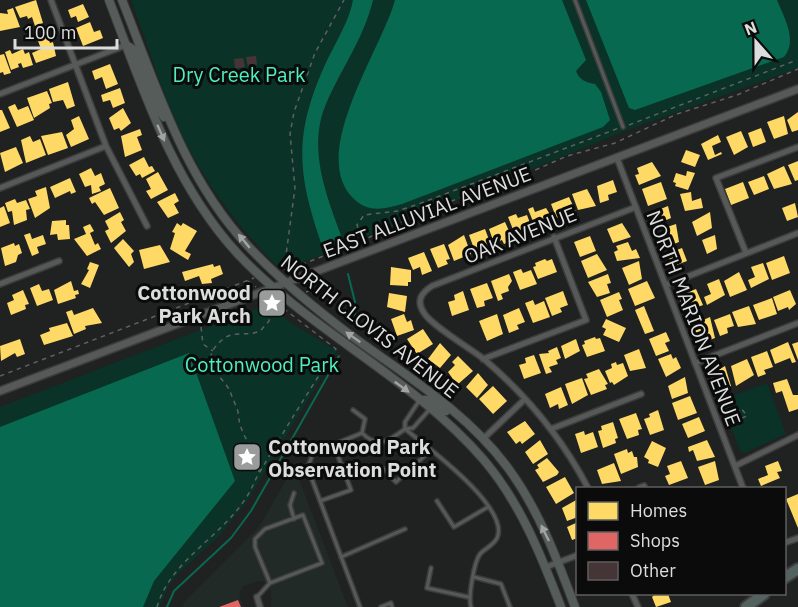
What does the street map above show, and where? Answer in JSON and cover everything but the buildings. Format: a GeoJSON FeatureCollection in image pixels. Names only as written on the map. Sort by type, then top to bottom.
{"type":"FeatureCollection","features":[{"type":"Feature","properties":{"kind":"highway"},"geometry":{"type":"LineString","coordinates":[[746,607],[763,595]]}},
{"type":"Feature","properties":{"kind":"main road","name":"NORTH CLOVIS AVENUE"},"geometry":{"type":"LineString","coordinates":[[109,0],[150,108],[180,173],[235,251],[272,288],[431,408],[463,437],[498,477],[523,517],[561,607]]}},
{"type":"Feature","properties":{"kind":"main road","name":"NORTH CLOVIS AVENUE"},"geometry":{"type":"LineString","coordinates":[[122,0],[172,128],[214,202],[245,243],[285,283],[349,334],[434,394],[483,439],[508,468],[522,490],[558,562],[575,607]]}},
{"type":"Feature","properties":{"kind":"main road"},"geometry":{"type":"LineString","coordinates":[[126,45],[134,50],[157,106],[172,128]]}},
{"type":"Feature","properties":{"kind":"main road"},"geometry":{"type":"LineString","coordinates":[[420,400],[432,400],[466,430],[483,439]]}},
{"type":"Feature","properties":{"kind":"street"},"geometry":{"type":"LineString","coordinates":[[51,0],[106,147],[147,226]]}},
{"type":"Feature","properties":{"kind":"street"},"geometry":{"type":"LineString","coordinates":[[0,94],[126,45]]}},
{"type":"Feature","properties":{"kind":"street","name":"EAST ALLUVIAL AVENUE"},"geometry":{"type":"LineString","coordinates":[[0,391],[798,89]]}},
{"type":"Feature","properties":{"kind":"street"},"geometry":{"type":"LineString","coordinates":[[0,188],[106,147]]}},
{"type":"Feature","properties":{"kind":"street"},"geometry":{"type":"LineString","coordinates":[[746,253],[716,178],[798,147]]}},
{"type":"Feature","properties":{"kind":"street","name":"NORTH MARION AVENUE"},"geometry":{"type":"LineString","coordinates":[[617,158],[742,487]]}},
{"type":"Feature","properties":{"kind":"street","name":"OAK AVENUE"},"geometry":{"type":"LineString","coordinates":[[483,359],[425,315],[420,298],[432,286],[636,207]]}},
{"type":"Feature","properties":{"kind":"street"},"geometry":{"type":"LineString","coordinates":[[666,285],[798,233]]}},
{"type":"Feature","properties":{"kind":"street"},"geometry":{"type":"LineString","coordinates":[[554,237],[586,320],[483,359],[525,399],[551,429],[587,487]]}},
{"type":"Feature","properties":{"kind":"street"},"geometry":{"type":"LineString","coordinates":[[0,284],[59,261]]}},
{"type":"Feature","properties":{"kind":"street"},"geometry":{"type":"LineString","coordinates":[[695,363],[798,323]]}},
{"type":"Feature","properties":{"kind":"street"},"geometry":{"type":"LineString","coordinates":[[551,429],[641,394]]}},
{"type":"Feature","properties":{"kind":"street"},"geometry":{"type":"LineString","coordinates":[[483,439],[525,399]]}},
{"type":"Feature","properties":{"kind":"street"},"geometry":{"type":"LineString","coordinates":[[735,466],[798,435]]}},
{"type":"Feature","properties":{"kind":"street"},"geometry":{"type":"LineString","coordinates":[[546,567],[576,556]]}},
{"type":"Feature","properties":{"kind":"street"},"geometry":{"type":"LineString","coordinates":[[256,597],[260,607]]}},
{"type":"Feature","properties":{"kind":"lane"},"geometry":{"type":"LineString","coordinates":[[575,0],[623,127]]}},
{"type":"Feature","properties":{"kind":"lane"},"geometry":{"type":"LineString","coordinates":[[405,429],[405,422],[420,400]]}},
{"type":"Feature","properties":{"kind":"lane"},"geometry":{"type":"LineString","coordinates":[[362,433],[370,441],[381,443],[405,429],[413,428],[431,408]]}},
{"type":"Feature","properties":{"kind":"lane"},"geometry":{"type":"LineString","coordinates":[[353,410],[365,419],[362,433]]}},
{"type":"Feature","properties":{"kind":"lane"},"geometry":{"type":"LineString","coordinates":[[405,429],[467,480],[498,524],[497,537],[480,554],[468,597],[471,607]]}},
{"type":"Feature","properties":{"kind":"lane"},"geometry":{"type":"LineString","coordinates":[[360,607],[310,474],[309,464],[313,453],[362,433]]}},
{"type":"Feature","properties":{"kind":"lane"},"geometry":{"type":"LineString","coordinates":[[384,469],[396,482],[431,450]]}},
{"type":"Feature","properties":{"kind":"lane"},"geometry":{"type":"LineString","coordinates":[[320,501],[351,490],[338,456]]}},
{"type":"Feature","properties":{"kind":"lane"},"geometry":{"type":"LineString","coordinates":[[294,493],[290,505],[294,519]]}},
{"type":"Feature","properties":{"kind":"lane"},"geometry":{"type":"LineString","coordinates":[[437,501],[454,527],[488,507]]}},
{"type":"Feature","properties":{"kind":"lane"},"geometry":{"type":"LineString","coordinates":[[256,597],[270,583],[322,563],[303,515],[265,530],[255,539],[255,547],[270,583]]}},
{"type":"Feature","properties":{"kind":"lane"},"geometry":{"type":"LineString","coordinates":[[341,558],[405,529]]}},
{"type":"Feature","properties":{"kind":"lane"},"geometry":{"type":"LineString","coordinates":[[431,568],[427,588],[468,597]]}},
{"type":"Feature","properties":{"kind":"lane"},"geometry":{"type":"LineString","coordinates":[[474,577],[501,584],[510,607]]}},
{"type":"Feature","properties":{"kind":"lane"},"geometry":{"type":"LineString","coordinates":[[381,607],[391,603],[392,607]]}},
{"type":"Feature","properties":{"kind":"path"},"geometry":{"type":"LineString","coordinates":[[344,0],[315,53],[294,112],[290,134],[295,188],[284,271],[362,242],[394,225],[515,180],[567,156],[615,143],[677,114],[737,95],[798,69]]}},
{"type":"Feature","properties":{"kind":"path"},"geometry":{"type":"LineString","coordinates":[[366,252],[357,225],[364,215],[397,211],[416,205],[797,60]]}},
{"type":"Feature","properties":{"kind":"path"},"geometry":{"type":"LineString","coordinates":[[0,376],[247,280]]}},
{"type":"Feature","properties":{"kind":"path"},"geometry":{"type":"LineString","coordinates":[[157,607],[161,592],[174,573],[218,533],[246,498],[259,472],[336,349],[273,301],[269,321],[261,330],[227,336],[214,351],[213,370],[229,390],[231,399],[238,408],[238,419],[243,433],[259,460],[259,472]]}},
{"type":"Feature","properties":{"kind":"path"},"geometry":{"type":"LineString","coordinates":[[201,327],[203,344],[214,351]]}},
{"type":"Feature","properties":{"kind":"path"},"geometry":{"type":"LineString","coordinates":[[728,416],[737,413]]}},
{"type":"Feature","properties":{"kind":"shaded area"},"geometry":{"type":"Polygon","coordinates":[[[353,0],[373,0],[364,27],[332,91],[320,122],[318,140],[322,176],[345,246],[325,254],[309,204],[302,160],[303,139],[314,93],[353,0]]]}},
{"type":"Feature","properties":{"kind":"shaded area"},"geometry":{"type":"Polygon","coordinates":[[[395,0],[562,0],[586,60],[576,71],[577,74],[586,82],[595,84],[601,92],[610,120],[603,127],[402,204],[377,209],[359,203],[342,180],[339,156],[343,130],[352,101],[395,0]]]}},
{"type":"Feature","properties":{"kind":"shaded area"},"geometry":{"type":"Polygon","coordinates":[[[586,0],[777,0],[786,21],[790,43],[784,57],[635,110],[629,108],[586,0]]]}},
{"type":"Feature","properties":{"kind":"shaded area"},"geometry":{"type":"Polygon","coordinates":[[[189,353],[235,481],[154,581],[143,607],[0,607],[0,427],[189,353]]]}},
{"type":"Feature","properties":{"kind":"shaded area"},"geometry":{"type":"Polygon","coordinates":[[[294,466],[348,607],[271,607],[271,591],[263,581],[259,581],[243,586],[239,595],[244,607],[183,607],[184,602],[259,527],[294,466]]]}},
{"type":"Feature","properties":{"kind":"green space","name":"Dry Creek Park"},"geometry":{"type":"Polygon","coordinates":[[[131,0],[353,0],[344,27],[312,97],[305,120],[302,142],[302,163],[309,206],[325,254],[288,268],[278,267],[232,215],[194,158],[174,117],[131,0]]]}},
{"type":"Feature","properties":{"kind":"green space"},"geometry":{"type":"Polygon","coordinates":[[[373,0],[798,0],[798,68],[620,133],[345,246],[322,176],[318,140],[320,122],[332,91],[358,40],[373,0]]]}},
{"type":"Feature","properties":{"kind":"green space","name":"Cottonwood Park"},"geometry":{"type":"Polygon","coordinates":[[[268,304],[291,323],[337,351],[248,500],[220,535],[176,576],[168,587],[160,607],[0,607],[0,407],[268,304]]]}},
{"type":"Feature","properties":{"kind":"green space"},"geometry":{"type":"Polygon","coordinates":[[[767,383],[786,434],[745,453],[740,451],[721,400],[767,383]]]}},
{"type":"Feature","properties":{"kind":"waterway"},"geometry":{"type":"LineString","coordinates":[[348,274],[355,302],[355,323]]}},
{"type":"Feature","properties":{"kind":"waterway"},"geometry":{"type":"LineString","coordinates":[[167,607],[174,591],[231,538],[251,511],[339,356]]}},
{"type":"Feature","properties":{"kind":"place","name":"Cottonwood Park Arch"},"geometry":{"type":"Point","coordinates":[272,303]}},
{"type":"Feature","properties":{"kind":"place","name":"Cottonwood Park Observation Point"},"geometry":{"type":"Point","coordinates":[247,457]}}]}
